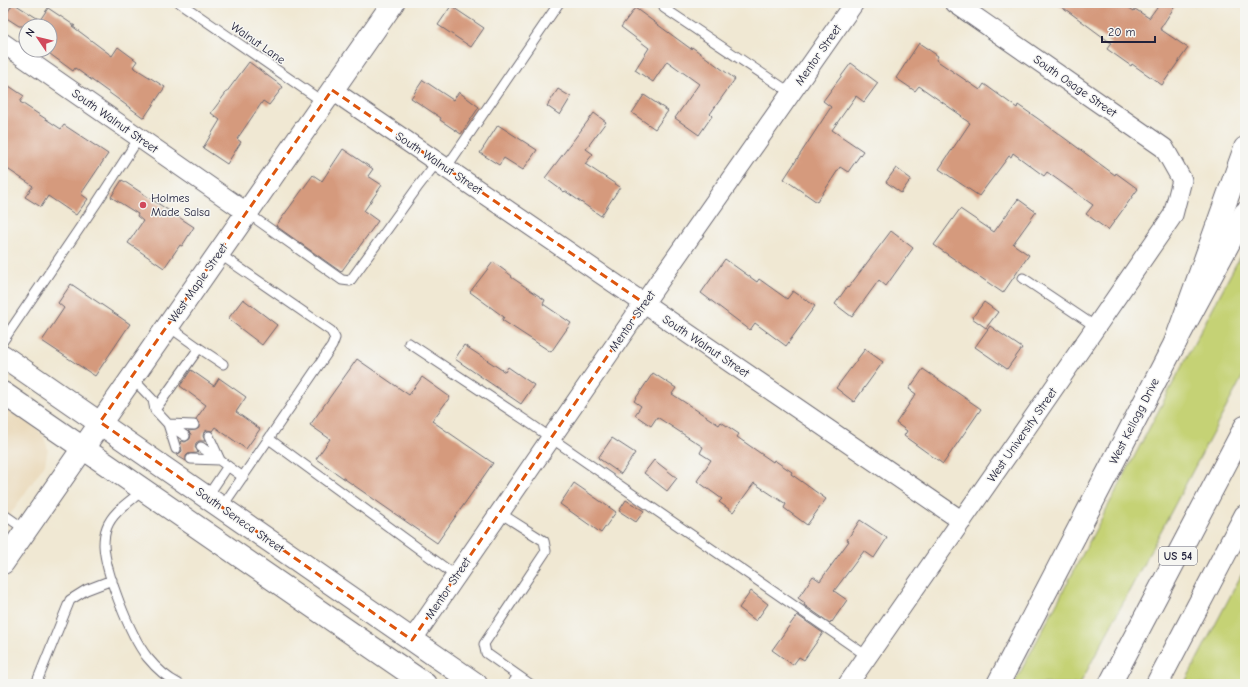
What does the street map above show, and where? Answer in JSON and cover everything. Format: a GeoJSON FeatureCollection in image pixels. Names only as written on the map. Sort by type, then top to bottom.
{"type":"FeatureCollection","features":[{"type":"Feature","properties":{"kind":"main road","name":"West Maple Street"},"geometry":{"type":"LineString","coordinates":[[6,552],[26,530],[393,3]]}},
{"type":"Feature","properties":{"kind":"main road","name":"West Kellogg Drive"},"geometry":{"type":"LineString","coordinates":[[998,684],[1175,343],[1245,148]]}},
{"type":"Feature","properties":{"kind":"main road"},"geometry":{"type":"LineString","coordinates":[[1175,343],[1245,213]]}},
{"type":"Feature","properties":{"kind":"main road","name":"South Seneca Street"},"geometry":{"type":"LineString","coordinates":[[3,356],[476,684]]}},
{"type":"Feature","properties":{"kind":"main road"},"geometry":{"type":"LineString","coordinates":[[3,393],[425,684]]}},
{"type":"Feature","properties":{"kind":"main road","name":"US 54"},"geometry":{"type":"LineString","coordinates":[[1110,684],[1245,428]]}},
{"type":"Feature","properties":{"kind":"main road"},"geometry":{"type":"LineString","coordinates":[[1156,684],[1245,516]]}},
{"type":"Feature","properties":{"kind":"street","name":"Mentor Street"},"geometry":{"type":"LineString","coordinates":[[412,640],[644,303],[854,3]]}},
{"type":"Feature","properties":{"kind":"street","name":"South Osage Street"},"geometry":{"type":"LineString","coordinates":[[956,3],[1164,148],[1182,180]]}},
{"type":"Feature","properties":{"kind":"street","name":"South Walnut Street"},"geometry":{"type":"LineString","coordinates":[[3,42],[246,212]]}},
{"type":"Feature","properties":{"kind":"street","name":"South Walnut Street"},"geometry":{"type":"LineString","coordinates":[[328,96],[441,165],[962,521]]}},
{"type":"Feature","properties":{"kind":"street","name":"West University Street"},"geometry":{"type":"LineString","coordinates":[[848,684],[1173,215],[1182,180]]}},
{"type":"Feature","properties":{"kind":"lane","name":"Walnut Lane"},"geometry":{"type":"LineString","coordinates":[[180,3],[328,96]]}},
{"type":"Feature","properties":{"kind":"lane"},"geometry":{"type":"LineString","coordinates":[[246,212],[345,281],[350,281],[441,165],[559,3]]}},
{"type":"Feature","properties":{"kind":"lane"},"geometry":{"type":"LineString","coordinates":[[664,8],[791,93]]}},
{"type":"Feature","properties":{"kind":"lane"},"geometry":{"type":"LineString","coordinates":[[3,341],[139,138]]}},
{"type":"Feature","properties":{"kind":"lane"},"geometry":{"type":"LineString","coordinates":[[214,502],[243,476],[332,346],[335,338],[331,332],[218,254]]}},
{"type":"Feature","properties":{"kind":"lane"},"geometry":{"type":"LineString","coordinates":[[1023,278],[1096,327]]}},
{"type":"Feature","properties":{"kind":"lane"},"geometry":{"type":"LineString","coordinates":[[167,326],[223,364]]}},
{"type":"Feature","properties":{"kind":"lane"},"geometry":{"type":"LineString","coordinates":[[409,343],[525,420],[550,439],[867,656]]}},
{"type":"Feature","properties":{"kind":"lane"},"geometry":{"type":"LineString","coordinates":[[156,410],[199,348]]}},
{"type":"Feature","properties":{"kind":"lane"},"geometry":{"type":"LineString","coordinates":[[132,377],[153,400],[156,410],[168,424],[185,436]]}},
{"type":"Feature","properties":{"kind":"lane"},"geometry":{"type":"LineString","coordinates":[[168,424],[194,425]]}},
{"type":"Feature","properties":{"kind":"lane"},"geometry":{"type":"LineString","coordinates":[[168,424],[176,449]]}},
{"type":"Feature","properties":{"kind":"lane"},"geometry":{"type":"LineString","coordinates":[[209,436],[220,460]]}},
{"type":"Feature","properties":{"kind":"lane"},"geometry":{"type":"LineString","coordinates":[[268,439],[456,576]]}},
{"type":"Feature","properties":{"kind":"lane"},"geometry":{"type":"LineString","coordinates":[[201,447],[243,476]]}},
{"type":"Feature","properties":{"kind":"lane"},"geometry":{"type":"LineString","coordinates":[[191,459],[220,460]]}},
{"type":"Feature","properties":{"kind":"lane"},"geometry":{"type":"LineString","coordinates":[[214,502],[228,466]]}},
{"type":"Feature","properties":{"kind":"lane"},"geometry":{"type":"LineString","coordinates":[[144,490],[122,507],[114,515],[107,526],[104,544],[107,567],[132,633],[147,656],[168,678],[179,684]]}},
{"type":"Feature","properties":{"kind":"lane"},"geometry":{"type":"LineString","coordinates":[[500,513],[544,541],[546,551],[484,644],[486,653],[530,684]]}},
{"type":"Feature","properties":{"kind":"lane"},"geometry":{"type":"LineString","coordinates":[[3,514],[26,530]]}},
{"type":"Feature","properties":{"kind":"lane"},"geometry":{"type":"LineString","coordinates":[[36,684],[70,600],[86,590],[112,580]]}},
{"type":"Feature","properties":{"kind":"lane"},"geometry":{"type":"LineString","coordinates":[[512,684],[518,676]]}},
{"type":"Feature","properties":{"kind":"highlighted area"},"geometry":{"type":"Polygon","coordinates":[[[332,90],[644,303],[412,640],[100,422],[332,90]]]}},
{"type":"Feature","properties":{"kind":"shaded area"},"geometry":{"type":"Polygon","coordinates":[[[3,405],[32,424],[43,435],[48,449],[45,464],[3,525],[3,405]]]}},
{"type":"Feature","properties":{"kind":"green space"},"geometry":{"type":"Polygon","coordinates":[[[1245,247],[1245,372],[1080,684],[1014,684],[1245,247]]]}},
{"type":"Feature","properties":{"kind":"green space"},"geometry":{"type":"Polygon","coordinates":[[[1245,568],[1245,684],[1184,684],[1245,568]]]}},
{"type":"Feature","properties":{"kind":"building"},"geometry":{"type":"Polygon","coordinates":[[[13,3],[37,18],[18,18],[18,25],[5,17],[13,3]]]}},
{"type":"Feature","properties":{"kind":"building"},"geometry":{"type":"Polygon","coordinates":[[[1057,3],[1122,3],[1149,18],[1160,3],[1177,3],[1160,29],[1188,48],[1162,85],[1107,49],[1111,43],[1057,3]]]}},
{"type":"Feature","properties":{"kind":"building"},"geometry":{"type":"Polygon","coordinates":[[[451,6],[484,28],[471,47],[438,25],[451,6]]]}},
{"type":"Feature","properties":{"kind":"building"},"geometry":{"type":"Polygon","coordinates":[[[48,8],[75,26],[72,26],[112,56],[118,47],[137,61],[133,67],[165,87],[144,118],[75,68],[73,71],[55,58],[58,58],[58,18],[41,18],[48,8]]]}},
{"type":"Feature","properties":{"kind":"building"},"geometry":{"type":"Polygon","coordinates":[[[635,8],[735,79],[710,114],[712,116],[699,135],[675,118],[699,84],[667,61],[653,82],[635,70],[649,48],[621,27],[635,8]]]}},
{"type":"Feature","properties":{"kind":"building"},"geometry":{"type":"Polygon","coordinates":[[[919,43],[938,56],[936,60],[980,90],[984,84],[1017,108],[1018,105],[1115,175],[1116,173],[1138,189],[1108,230],[1086,214],[1093,205],[1047,172],[1044,176],[1013,153],[1011,157],[1009,156],[979,196],[939,169],[970,123],[919,86],[915,91],[896,78],[919,43]]]}},
{"type":"Feature","properties":{"kind":"building"},"geometry":{"type":"Polygon","coordinates":[[[249,62],[283,87],[269,105],[263,101],[237,139],[241,142],[227,164],[203,148],[220,120],[211,113],[249,62]]]}},
{"type":"Feature","properties":{"kind":"building"},"geometry":{"type":"Polygon","coordinates":[[[851,63],[878,83],[864,102],[856,96],[832,130],[863,151],[848,172],[840,167],[817,202],[784,179],[831,107],[823,101],[851,63]]]}},
{"type":"Feature","properties":{"kind":"building"},"geometry":{"type":"Polygon","coordinates":[[[423,80],[453,100],[459,92],[479,107],[461,134],[440,120],[441,118],[411,98],[423,80]]]}},
{"type":"Feature","properties":{"kind":"building"},"geometry":{"type":"Polygon","coordinates":[[[3,82],[24,96],[20,102],[61,129],[64,125],[108,154],[81,194],[88,199],[76,215],[48,196],[41,207],[25,197],[33,186],[3,166],[3,82]]]}},
{"type":"Feature","properties":{"kind":"building"},"geometry":{"type":"Polygon","coordinates":[[[558,89],[571,97],[560,115],[547,106],[558,89]]]}},
{"type":"Feature","properties":{"kind":"building"},"geometry":{"type":"Polygon","coordinates":[[[644,95],[668,111],[655,129],[632,113],[644,95]]]}},
{"type":"Feature","properties":{"kind":"building"},"geometry":{"type":"Polygon","coordinates":[[[594,113],[606,122],[586,149],[593,154],[585,164],[620,187],[601,216],[545,178],[594,113]]]}},
{"type":"Feature","properties":{"kind":"building"},"geometry":{"type":"Polygon","coordinates":[[[498,125],[537,150],[523,170],[504,158],[499,165],[480,153],[498,125]]]}},
{"type":"Feature","properties":{"kind":"building"},"geometry":{"type":"Polygon","coordinates":[[[343,149],[373,169],[368,176],[382,185],[364,211],[378,221],[341,272],[276,226],[313,175],[322,181],[343,149]]]}},
{"type":"Feature","properties":{"kind":"building"},"geometry":{"type":"Polygon","coordinates":[[[896,168],[911,179],[901,193],[886,182],[896,168]]]}},
{"type":"Feature","properties":{"kind":"building"},"geometry":{"type":"Polygon","coordinates":[[[122,180],[194,227],[182,246],[180,245],[164,268],[128,243],[143,221],[137,216],[138,214],[111,197],[122,180]]]}},
{"type":"Feature","properties":{"kind":"building"},"geometry":{"type":"Polygon","coordinates":[[[1018,199],[1036,212],[1013,244],[1029,255],[1003,293],[934,245],[960,209],[994,232],[1018,199]]]}},
{"type":"Feature","properties":{"kind":"building"},"geometry":{"type":"Polygon","coordinates":[[[891,231],[913,248],[886,286],[879,280],[852,317],[835,304],[891,231]]]}},
{"type":"Feature","properties":{"kind":"building"},"geometry":{"type":"Polygon","coordinates":[[[725,259],[757,282],[759,279],[787,299],[793,291],[815,306],[786,346],[755,323],[750,330],[701,293],[725,259]]]}},
{"type":"Feature","properties":{"kind":"building"},"geometry":{"type":"Polygon","coordinates":[[[493,262],[512,276],[511,277],[545,300],[543,304],[571,323],[551,352],[502,320],[504,317],[470,292],[493,262]]]}},
{"type":"Feature","properties":{"kind":"building"},"geometry":{"type":"Polygon","coordinates":[[[71,284],[130,324],[95,376],[42,341],[64,308],[58,303],[71,284]]]}},
{"type":"Feature","properties":{"kind":"building"},"geometry":{"type":"Polygon","coordinates":[[[243,299],[277,325],[262,345],[228,319],[243,299]]]}},
{"type":"Feature","properties":{"kind":"building"},"geometry":{"type":"Polygon","coordinates":[[[984,302],[998,312],[986,328],[972,318],[984,302]]]}},
{"type":"Feature","properties":{"kind":"building"},"geometry":{"type":"Polygon","coordinates":[[[990,326],[1022,348],[1007,369],[975,347],[990,326]]]}},
{"type":"Feature","properties":{"kind":"building"},"geometry":{"type":"Polygon","coordinates":[[[464,345],[505,372],[508,367],[534,385],[521,404],[455,359],[464,345]]]}},
{"type":"Feature","properties":{"kind":"building"},"geometry":{"type":"Polygon","coordinates":[[[865,349],[883,362],[854,402],[836,388],[865,349]]]}},
{"type":"Feature","properties":{"kind":"building"},"geometry":{"type":"Polygon","coordinates":[[[357,359],[409,395],[422,377],[450,397],[432,421],[493,463],[437,543],[316,459],[330,439],[310,425],[357,359]]]}},
{"type":"Feature","properties":{"kind":"building"},"geometry":{"type":"Polygon","coordinates":[[[923,369],[981,409],[943,464],[904,436],[907,431],[896,423],[916,394],[909,389],[923,369]]]}},
{"type":"Feature","properties":{"kind":"building"},"geometry":{"type":"Polygon","coordinates":[[[191,370],[214,386],[219,378],[246,397],[236,412],[260,429],[246,449],[215,427],[212,431],[207,430],[204,432],[203,436],[205,441],[199,441],[196,443],[195,447],[198,452],[188,454],[186,456],[186,461],[176,455],[182,451],[180,442],[185,442],[190,439],[191,434],[188,431],[199,428],[199,423],[196,419],[206,405],[180,386],[191,370]]]}},
{"type":"Feature","properties":{"kind":"building"},"geometry":{"type":"Polygon","coordinates":[[[653,373],[676,388],[672,394],[719,425],[721,422],[739,434],[737,437],[773,462],[774,460],[792,472],[791,474],[826,499],[807,525],[784,508],[786,504],[754,483],[733,512],[719,502],[722,499],[697,481],[711,460],[700,453],[703,447],[657,417],[651,426],[635,415],[641,406],[634,401],[653,373]]]}},
{"type":"Feature","properties":{"kind":"building"},"geometry":{"type":"Polygon","coordinates":[[[612,438],[635,453],[621,474],[598,458],[612,438]]]}},
{"type":"Feature","properties":{"kind":"building"},"geometry":{"type":"Polygon","coordinates":[[[654,460],[677,478],[667,491],[644,473],[654,460]]]}},
{"type":"Feature","properties":{"kind":"building"},"geometry":{"type":"Polygon","coordinates":[[[574,483],[616,512],[601,533],[560,504],[574,483]]]}},
{"type":"Feature","properties":{"kind":"building"},"geometry":{"type":"Polygon","coordinates":[[[626,500],[644,511],[636,522],[619,511],[626,500]]]}},
{"type":"Feature","properties":{"kind":"building"},"geometry":{"type":"Polygon","coordinates":[[[860,520],[887,538],[874,558],[864,551],[834,591],[847,600],[830,623],[804,605],[805,603],[798,598],[813,576],[820,581],[849,541],[847,540],[860,520]]]}},
{"type":"Feature","properties":{"kind":"building"},"geometry":{"type":"Polygon","coordinates":[[[751,591],[768,604],[756,621],[739,608],[751,591]]]}},
{"type":"Feature","properties":{"kind":"building"},"geometry":{"type":"Polygon","coordinates":[[[797,615],[823,633],[804,660],[799,657],[793,665],[772,650],[797,615]]]}},
{"type":"Feature","properties":{"kind":"place","name":"Holmes Made Salsa"},"geometry":{"type":"Point","coordinates":[143,205]}}]}
